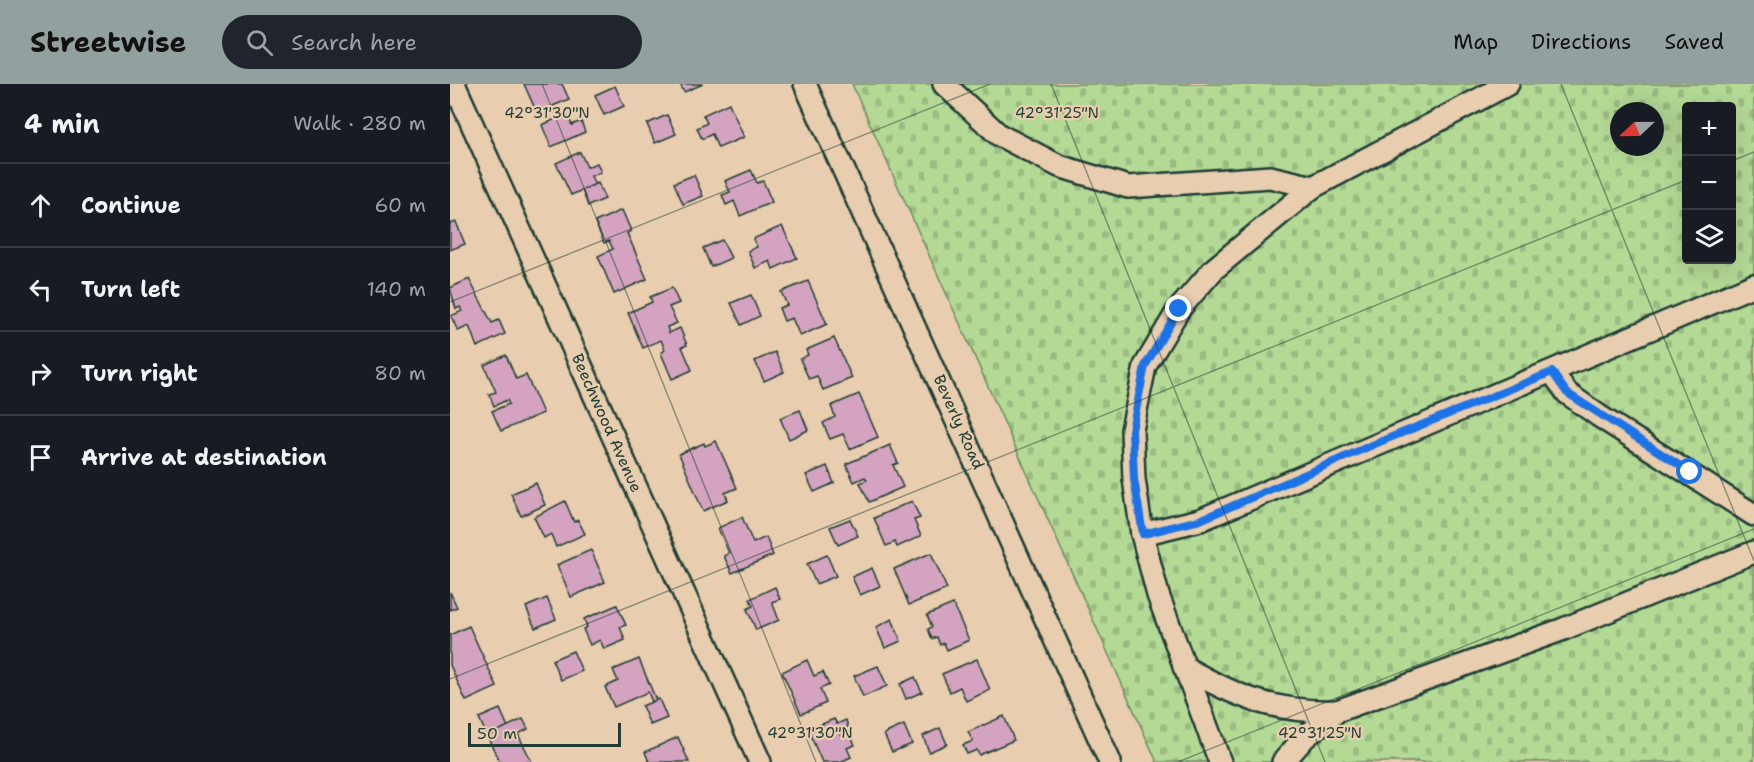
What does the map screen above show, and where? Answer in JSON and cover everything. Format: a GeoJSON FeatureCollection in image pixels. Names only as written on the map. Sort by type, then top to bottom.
{"type":"FeatureCollection","features":[{"type":"Feature","properties":{"kind":"street","name":"Beechwood Avenue"},"geometry":{"type":"LineString","coordinates":[[454,84],[759,762]]}},
{"type":"Feature","properties":{"kind":"street","name":"Beverly Road"},"geometry":{"type":"LineString","coordinates":[[805,84],[1110,762]]}},
{"type":"Feature","properties":{"kind":"street"},"geometry":{"type":"LineString","coordinates":[[944,84],[999,135],[1059,166],[1128,188],[1270,177],[1313,187]]}},
{"type":"Feature","properties":{"kind":"street"},"geometry":{"type":"LineString","coordinates":[[1220,762],[1158,595],[1143,534],[1134,479],[1132,430],[1145,366],[1179,309],[1214,269],[1313,187],[1508,84]]}},
{"type":"Feature","properties":{"kind":"street"},"geometry":{"type":"LineString","coordinates":[[1143,534],[1200,520],[1754,285]]}},
{"type":"Feature","properties":{"kind":"street"},"geometry":{"type":"LineString","coordinates":[[1552,372],[1567,393],[1754,515]]}},
{"type":"Feature","properties":{"kind":"street"},"geometry":{"type":"LineString","coordinates":[[1184,667],[1220,687],[1262,703],[1303,712],[1337,711],[1561,630],[1754,552]]}},
{"type":"Feature","properties":{"kind":"street"},"geometry":{"type":"LineString","coordinates":[[1283,762],[1304,738],[1337,711]]}},
{"type":"Feature","properties":{"kind":"green space"},"geometry":{"type":"Polygon","coordinates":[[[852,84],[1754,84],[1754,762],[1157,762],[852,84]]]}},
{"type":"Feature","properties":{"kind":"building"},"geometry":{"type":"Polygon","coordinates":[[[524,84],[562,84],[569,99],[537,113],[524,84]]]}},
{"type":"Feature","properties":{"kind":"building"},"geometry":{"type":"Polygon","coordinates":[[[680,84],[703,84],[684,92],[680,84]]]}},
{"type":"Feature","properties":{"kind":"building"},"geometry":{"type":"Polygon","coordinates":[[[615,86],[624,106],[604,115],[595,95],[615,86]]]}},
{"type":"Feature","properties":{"kind":"building"},"geometry":{"type":"Polygon","coordinates":[[[729,103],[744,137],[718,148],[712,134],[702,139],[697,128],[707,123],[703,115],[729,103]]]}},
{"type":"Feature","properties":{"kind":"building"},"geometry":{"type":"Polygon","coordinates":[[[567,114],[572,125],[581,121],[585,132],[551,147],[542,125],[567,114]]]}},
{"type":"Feature","properties":{"kind":"building"},"geometry":{"type":"Polygon","coordinates":[[[667,115],[676,134],[655,143],[647,124],[667,115]]]}},
{"type":"Feature","properties":{"kind":"building"},"geometry":{"type":"Polygon","coordinates":[[[580,152],[587,167],[597,163],[601,172],[591,176],[595,185],[571,195],[556,163],[580,152]]]}},
{"type":"Feature","properties":{"kind":"building"},"geometry":{"type":"Polygon","coordinates":[[[751,170],[757,183],[763,181],[772,202],[740,216],[734,201],[726,205],[722,195],[730,192],[725,181],[751,170]]]}},
{"type":"Feature","properties":{"kind":"building"},"geometry":{"type":"Polygon","coordinates":[[[694,175],[703,196],[683,204],[674,183],[694,175]]]}},
{"type":"Feature","properties":{"kind":"building"},"geometry":{"type":"Polygon","coordinates":[[[598,183],[605,199],[588,206],[582,190],[598,183]]]}},
{"type":"Feature","properties":{"kind":"building"},"geometry":{"type":"Polygon","coordinates":[[[622,210],[631,231],[627,233],[647,279],[614,294],[598,256],[613,249],[609,241],[604,243],[595,222],[622,210]]]}},
{"type":"Feature","properties":{"kind":"building"},"geometry":{"type":"Polygon","coordinates":[[[450,221],[451,224],[456,222],[465,244],[450,250],[450,221]]]}},
{"type":"Feature","properties":{"kind":"building"},"geometry":{"type":"Polygon","coordinates":[[[782,226],[797,258],[773,269],[770,261],[755,268],[748,251],[757,247],[753,239],[782,226]]]}},
{"type":"Feature","properties":{"kind":"building"},"geometry":{"type":"Polygon","coordinates":[[[722,240],[731,258],[711,267],[703,248],[722,240]]]}},
{"type":"Feature","properties":{"kind":"building"},"geometry":{"type":"Polygon","coordinates":[[[469,279],[492,323],[499,320],[505,334],[477,347],[469,326],[458,331],[451,316],[462,311],[460,307],[456,309],[450,288],[469,279]]]}},
{"type":"Feature","properties":{"kind":"building"},"geometry":{"type":"Polygon","coordinates":[[[808,281],[827,324],[800,336],[792,318],[784,321],[779,308],[787,305],[781,292],[808,281]]]}},
{"type":"Feature","properties":{"kind":"building"},"geometry":{"type":"Polygon","coordinates":[[[672,288],[679,303],[669,307],[677,323],[667,327],[669,333],[680,328],[687,345],[682,347],[692,370],[672,379],[661,353],[665,350],[661,340],[643,348],[628,313],[652,302],[650,297],[672,288]]]}},
{"type":"Feature","properties":{"kind":"building"},"geometry":{"type":"Polygon","coordinates":[[[751,295],[760,316],[741,325],[731,303],[751,295]]]}},
{"type":"Feature","properties":{"kind":"building"},"geometry":{"type":"Polygon","coordinates":[[[834,338],[852,378],[823,390],[817,376],[809,379],[800,359],[808,355],[806,350],[834,338]]]}},
{"type":"Feature","properties":{"kind":"building"},"geometry":{"type":"Polygon","coordinates":[[[775,352],[784,372],[764,381],[755,361],[775,352]]]}},
{"type":"Feature","properties":{"kind":"building"},"geometry":{"type":"Polygon","coordinates":[[[506,355],[516,379],[526,375],[543,413],[501,431],[492,411],[509,404],[507,400],[494,406],[489,394],[496,392],[484,365],[506,355]]]}},
{"type":"Feature","properties":{"kind":"building"},"geometry":{"type":"Polygon","coordinates":[[[859,394],[878,437],[850,449],[843,434],[830,439],[823,423],[835,417],[831,406],[859,394]]]}},
{"type":"Feature","properties":{"kind":"building"},"geometry":{"type":"Polygon","coordinates":[[[800,410],[808,430],[789,439],[780,418],[800,410]]]}},
{"type":"Feature","properties":{"kind":"building"},"geometry":{"type":"Polygon","coordinates":[[[716,441],[737,488],[725,493],[728,500],[703,511],[679,454],[704,443],[705,446],[716,441]]]}},
{"type":"Feature","properties":{"kind":"building"},"geometry":{"type":"Polygon","coordinates":[[[890,445],[898,463],[893,465],[903,487],[869,502],[860,483],[867,480],[865,477],[854,482],[846,464],[890,445]]]}},
{"type":"Feature","properties":{"kind":"building"},"geometry":{"type":"Polygon","coordinates":[[[827,466],[834,483],[814,492],[806,475],[827,466]]]}},
{"type":"Feature","properties":{"kind":"building"},"geometry":{"type":"Polygon","coordinates":[[[536,483],[545,505],[521,516],[511,494],[536,483]]]}},
{"type":"Feature","properties":{"kind":"building"},"geometry":{"type":"Polygon","coordinates":[[[565,501],[574,522],[578,520],[585,534],[556,547],[551,534],[544,538],[534,517],[565,501]]]}},
{"type":"Feature","properties":{"kind":"building"},"geometry":{"type":"Polygon","coordinates":[[[912,501],[920,518],[914,520],[921,536],[897,547],[895,542],[886,546],[874,518],[912,501]]]}},
{"type":"Feature","properties":{"kind":"building"},"geometry":{"type":"Polygon","coordinates":[[[742,517],[753,543],[766,537],[773,555],[732,573],[724,556],[729,553],[718,528],[742,517]]]}},
{"type":"Feature","properties":{"kind":"building"},"geometry":{"type":"Polygon","coordinates":[[[850,519],[858,536],[838,545],[830,527],[850,519]]]}},
{"type":"Feature","properties":{"kind":"building"},"geometry":{"type":"Polygon","coordinates":[[[591,550],[605,582],[571,597],[557,565],[591,550]]]}},
{"type":"Feature","properties":{"kind":"building"},"geometry":{"type":"Polygon","coordinates":[[[931,553],[947,589],[909,605],[894,569],[931,553]]]}},
{"type":"Feature","properties":{"kind":"building"},"geometry":{"type":"Polygon","coordinates":[[[827,555],[836,576],[816,584],[807,564],[827,555]]]}},
{"type":"Feature","properties":{"kind":"building"},"geometry":{"type":"Polygon","coordinates":[[[872,568],[880,586],[860,595],[852,577],[872,568]]]}},
{"type":"Feature","properties":{"kind":"building"},"geometry":{"type":"Polygon","coordinates":[[[775,587],[780,599],[772,602],[779,620],[756,630],[747,609],[753,606],[750,599],[775,587]]]}},
{"type":"Feature","properties":{"kind":"building"},"geometry":{"type":"Polygon","coordinates":[[[450,592],[457,607],[450,610],[450,592]]]}},
{"type":"Feature","properties":{"kind":"building"},"geometry":{"type":"Polygon","coordinates":[[[547,598],[556,619],[535,628],[526,607],[547,598]]]}},
{"type":"Feature","properties":{"kind":"building"},"geometry":{"type":"Polygon","coordinates":[[[953,604],[969,640],[947,650],[944,643],[940,645],[937,637],[932,639],[928,629],[932,627],[927,615],[953,604]]]}},
{"type":"Feature","properties":{"kind":"building"},"geometry":{"type":"Polygon","coordinates":[[[617,605],[626,625],[620,627],[625,640],[604,649],[600,640],[590,645],[583,629],[587,627],[584,619],[617,605]]]}},
{"type":"Feature","properties":{"kind":"building"},"geometry":{"type":"Polygon","coordinates":[[[892,619],[901,641],[885,648],[876,627],[892,619]]]}},
{"type":"Feature","properties":{"kind":"building"},"geometry":{"type":"Polygon","coordinates":[[[469,626],[497,687],[466,701],[450,665],[450,635],[469,626]]]}},
{"type":"Feature","properties":{"kind":"building"},"geometry":{"type":"Polygon","coordinates":[[[573,651],[582,671],[561,680],[552,660],[573,651]]]}},
{"type":"Feature","properties":{"kind":"building"},"geometry":{"type":"Polygon","coordinates":[[[639,659],[656,700],[652,702],[648,692],[614,707],[605,687],[618,681],[613,670],[639,659]]]}},
{"type":"Feature","properties":{"kind":"building"},"geometry":{"type":"Polygon","coordinates":[[[977,659],[990,690],[966,701],[960,687],[950,692],[942,674],[977,659]]]}},
{"type":"Feature","properties":{"kind":"building"},"geometry":{"type":"Polygon","coordinates":[[[807,660],[814,676],[823,672],[829,685],[820,689],[826,703],[801,714],[782,672],[807,660]]]}},
{"type":"Feature","properties":{"kind":"building"},"geometry":{"type":"Polygon","coordinates":[[[878,666],[887,686],[863,697],[854,676],[878,666]]]}},
{"type":"Feature","properties":{"kind":"building"},"geometry":{"type":"Polygon","coordinates":[[[915,677],[922,692],[906,699],[900,684],[915,677]]]}},
{"type":"Feature","properties":{"kind":"building"},"geometry":{"type":"Polygon","coordinates":[[[659,699],[667,718],[650,725],[642,706],[659,699]]]}},
{"type":"Feature","properties":{"kind":"building"},"geometry":{"type":"Polygon","coordinates":[[[500,709],[508,727],[487,736],[479,718],[500,709]]]}},
{"type":"Feature","properties":{"kind":"building"},"geometry":{"type":"Polygon","coordinates":[[[1004,716],[1014,740],[979,755],[977,750],[967,754],[963,745],[973,741],[968,732],[1004,716]]]}},
{"type":"Feature","properties":{"kind":"building"},"geometry":{"type":"Polygon","coordinates":[[[523,719],[528,729],[518,734],[532,762],[500,762],[487,736],[523,719]]]}},
{"type":"Feature","properties":{"kind":"building"},"geometry":{"type":"Polygon","coordinates":[[[834,719],[837,724],[846,720],[848,727],[840,731],[841,735],[849,731],[855,745],[847,748],[851,757],[840,762],[822,762],[808,730],[834,719]]]}},
{"type":"Feature","properties":{"kind":"building"},"geometry":{"type":"Polygon","coordinates":[[[904,725],[912,744],[892,752],[884,734],[904,725]]]}},
{"type":"Feature","properties":{"kind":"building"},"geometry":{"type":"Polygon","coordinates":[[[940,728],[947,744],[929,752],[923,736],[940,728]]]}},
{"type":"Feature","properties":{"kind":"building"},"geometry":{"type":"Polygon","coordinates":[[[678,737],[689,762],[649,762],[645,752],[678,737]]]}},
{"type":"Feature","properties":{"kind":"route"},"geometry":{"type":"LineString","coordinates":[[1179,309],[1145,366],[1132,430],[1134,479],[1143,534],[1200,520],[1289,484],[1377,443],[1552,372],[1567,393],[1599,416],[1690,472]]}}]}
